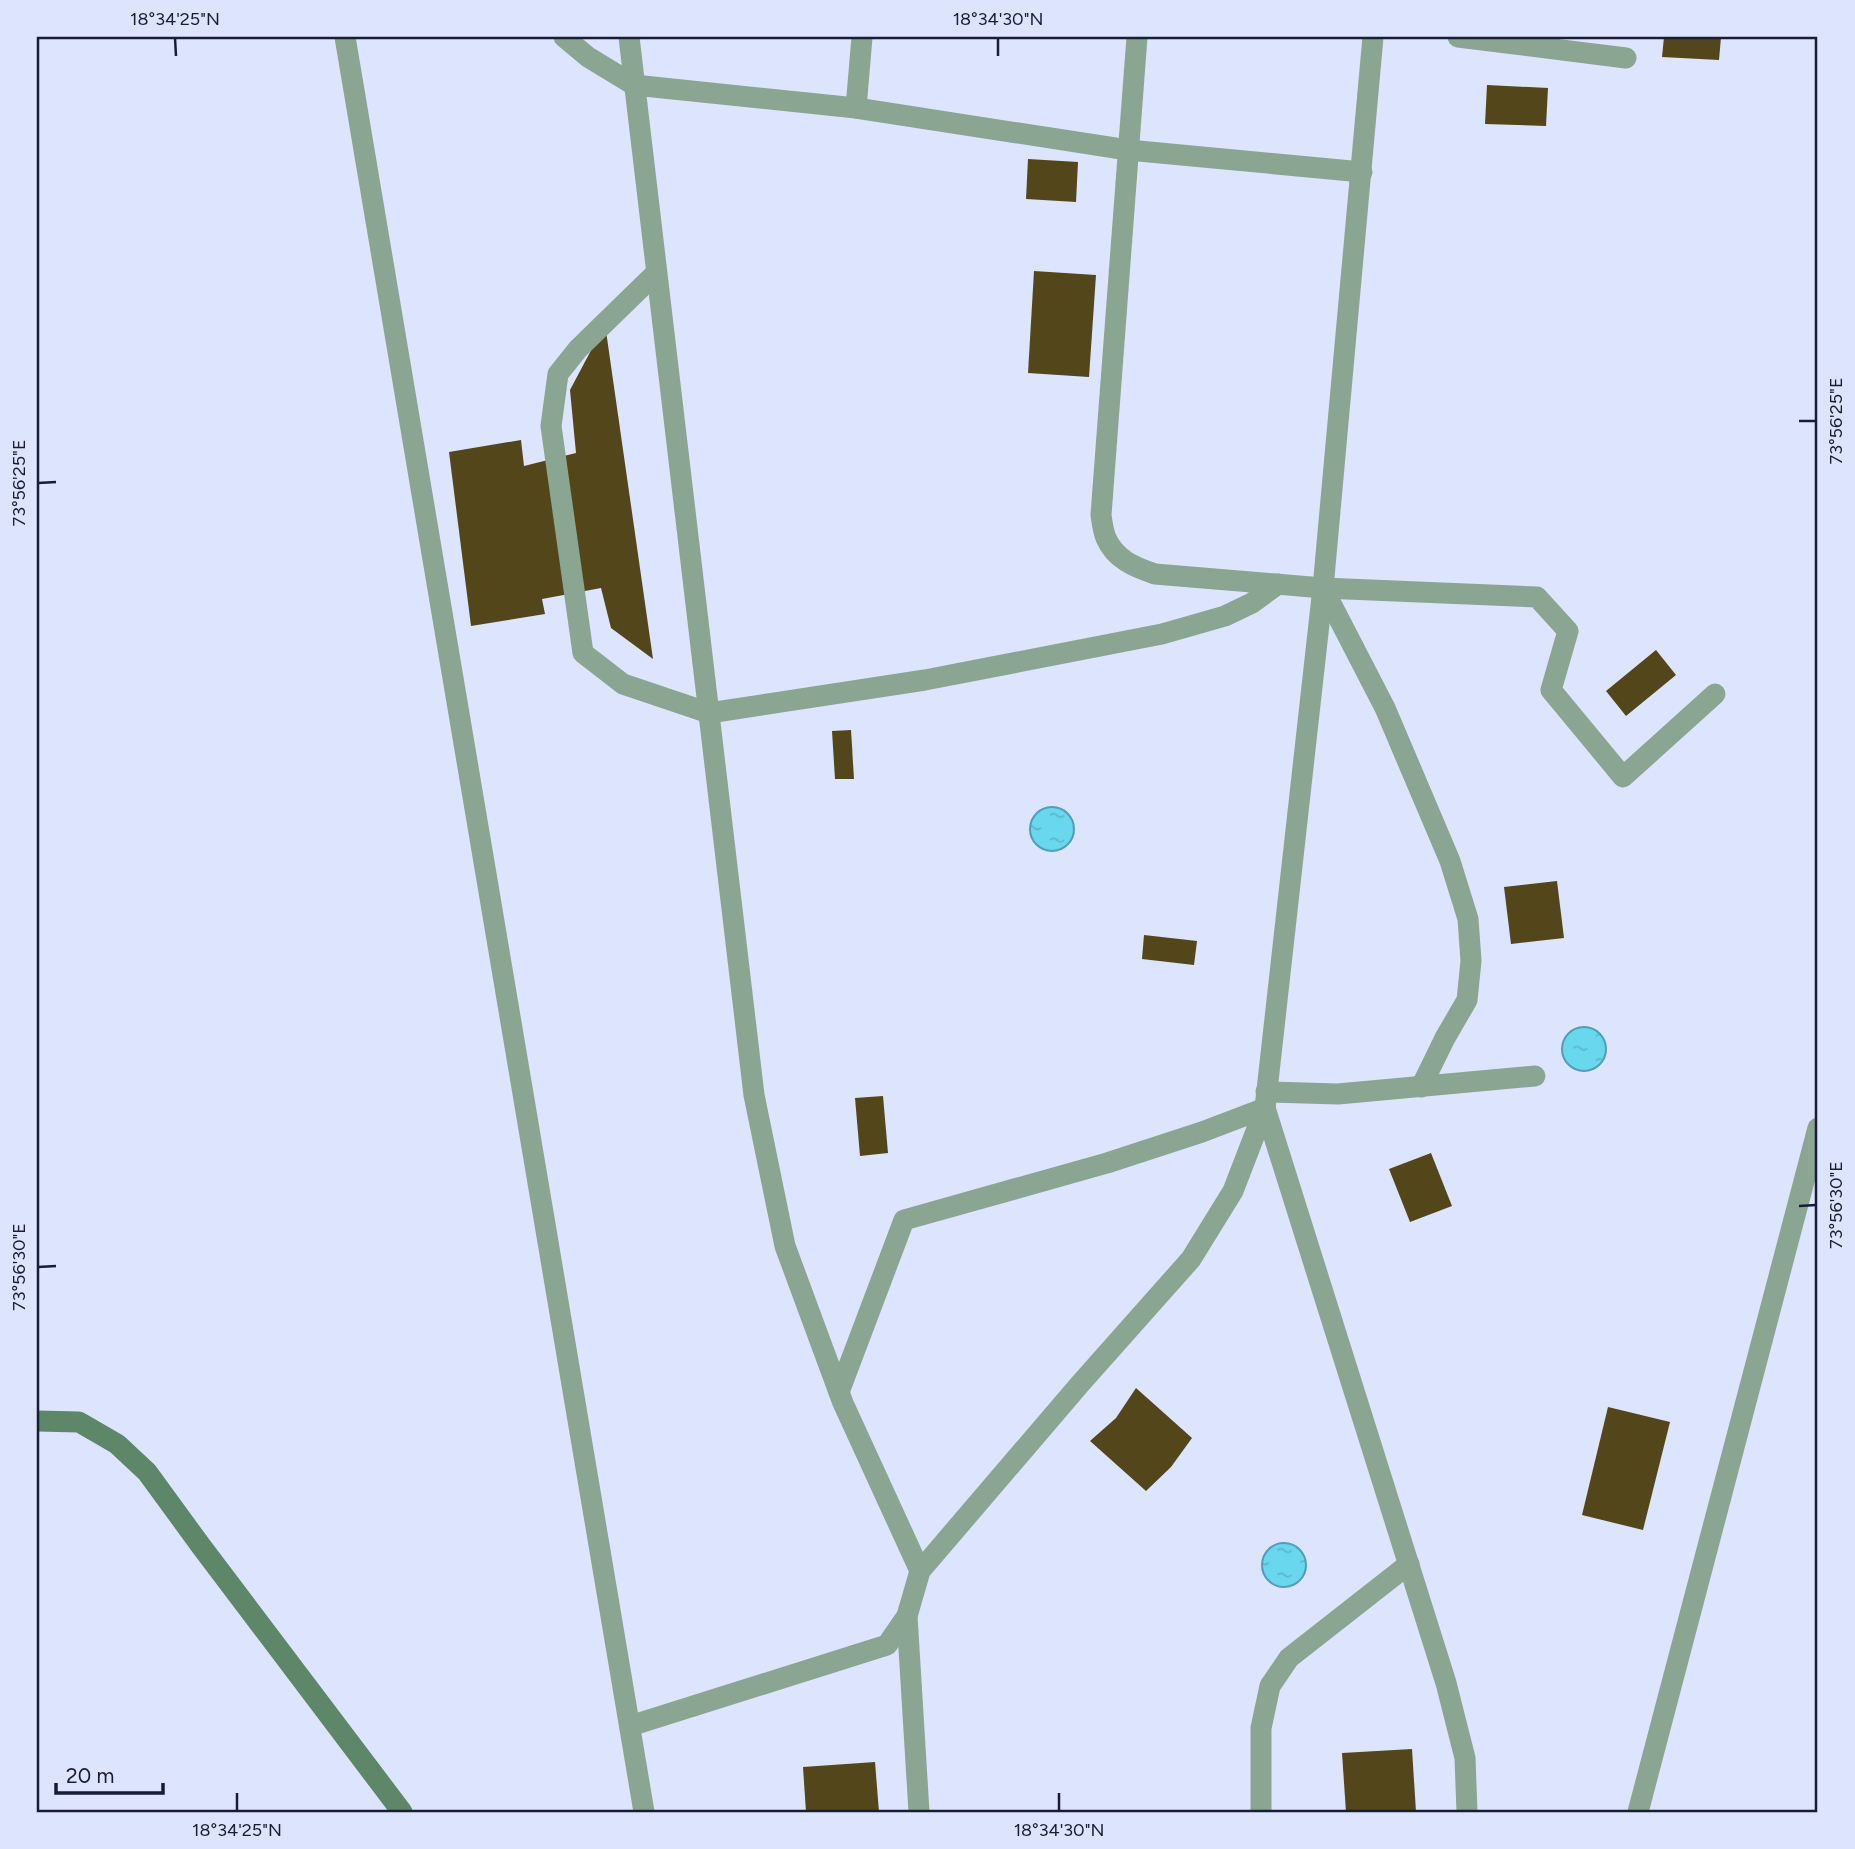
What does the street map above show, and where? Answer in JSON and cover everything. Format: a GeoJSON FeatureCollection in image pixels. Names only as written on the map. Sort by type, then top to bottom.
{"type":"FeatureCollection","features":[{"type":"Feature","properties":{"kind":"street"},"geometry":{"type":"LineString","coordinates":[[37,1421],[79,1422],[117,1444],[147,1472],[402,1812]]}},
{"type":"Feature","properties":{"kind":"lane"},"geometry":{"type":"LineString","coordinates":[[345,37],[644,1812]]}},
{"type":"Feature","properties":{"kind":"lane"},"geometry":{"type":"LineString","coordinates":[[564,37],[588,57],[634,85],[856,108],[1128,150],[1362,172]]}},
{"type":"Feature","properties":{"kind":"lane"},"geometry":{"type":"LineString","coordinates":[[629,37],[754,1096],[785,1246],[839,1392],[920,1571]]}},
{"type":"Feature","properties":{"kind":"lane"},"geometry":{"type":"LineString","coordinates":[[856,108],[862,37]]}},
{"type":"Feature","properties":{"kind":"lane"},"geometry":{"type":"LineString","coordinates":[[1137,37],[1101,515],[1105,537],[1118,555],[1131,566],[1155,574],[1324,588],[1537,597],[1568,631],[1551,690],[1623,777],[1716,694]]}},
{"type":"Feature","properties":{"kind":"lane"},"geometry":{"type":"LineString","coordinates":[[630,1726],[887,1645],[907,1616],[920,1571],[1191,1259],[1233,1191],[1266,1100],[1324,588],[1373,37]]}},
{"type":"Feature","properties":{"kind":"lane"},"geometry":{"type":"LineString","coordinates":[[1458,37],[1626,58]]}},
{"type":"Feature","properties":{"kind":"lane"},"geometry":{"type":"LineString","coordinates":[[656,273],[578,348],[558,374],[551,426],[583,653],[623,684],[709,713],[925,680],[1162,634],[1225,616],[1252,603],[1278,584]]}},
{"type":"Feature","properties":{"kind":"lane"},"geometry":{"type":"LineString","coordinates":[[1324,588],[1385,708],[1450,861],[1468,919],[1471,961],[1468,1000],[1445,1038],[1421,1087]]}},
{"type":"Feature","properties":{"kind":"lane"},"geometry":{"type":"LineString","coordinates":[[839,1392],[904,1220],[1107,1163],[1202,1132],[1266,1100],[1535,1076]]}},
{"type":"Feature","properties":{"kind":"lane"},"geometry":{"type":"LineString","coordinates":[[1266,1100],[1446,1683],[1465,1758],[1467,1812]]}},
{"type":"Feature","properties":{"kind":"lane"},"geometry":{"type":"LineString","coordinates":[[1638,1812],[1818,1129]]}},
{"type":"Feature","properties":{"kind":"lane"},"geometry":{"type":"LineString","coordinates":[[1261,1812],[1261,1728],[1270,1685],[1289,1658],[1409,1564]]}},
{"type":"Feature","properties":{"kind":"lane"},"geometry":{"type":"LineString","coordinates":[[907,1616],[919,1812]]}},
{"type":"Feature","properties":{"kind":"water"},"geometry":{"type":"Polygon","coordinates":[[[1052,807],[1061,808],[1068,813],[1073,820],[1073,838],[1068,845],[1061,850],[1052,851],[1043,850],[1036,845],[1031,838],[1030,829],[1031,820],[1036,813],[1043,808],[1052,807]]]}},
{"type":"Feature","properties":{"kind":"water"},"geometry":{"type":"Polygon","coordinates":[[[1584,1027],[1593,1028],[1600,1033],[1605,1040],[1605,1058],[1600,1065],[1593,1070],[1584,1071],[1575,1070],[1568,1065],[1563,1058],[1562,1049],[1563,1040],[1568,1033],[1575,1028],[1584,1027]]]}},
{"type":"Feature","properties":{"kind":"water"},"geometry":{"type":"Polygon","coordinates":[[[1284,1543],[1293,1544],[1300,1549],[1305,1556],[1305,1574],[1300,1581],[1293,1586],[1284,1587],[1275,1586],[1268,1581],[1263,1574],[1262,1565],[1263,1556],[1268,1549],[1275,1544],[1284,1543]]]}},
{"type":"Feature","properties":{"kind":"building"},"geometry":{"type":"Polygon","coordinates":[[[1664,37],[1721,37],[1719,60],[1662,57],[1664,37]]]}},
{"type":"Feature","properties":{"kind":"building"},"geometry":{"type":"Polygon","coordinates":[[[1487,85],[1548,88],[1546,126],[1485,124],[1487,85]]]}},
{"type":"Feature","properties":{"kind":"building"},"geometry":{"type":"Polygon","coordinates":[[[1028,159],[1078,162],[1076,202],[1026,199],[1028,159]]]}},
{"type":"Feature","properties":{"kind":"building"},"geometry":{"type":"Polygon","coordinates":[[[1034,271],[1096,275],[1089,377],[1028,373],[1034,271]]]}},
{"type":"Feature","properties":{"kind":"building"},"geometry":{"type":"Polygon","coordinates":[[[605,324],[653,659],[611,628],[601,588],[542,599],[545,614],[471,626],[449,452],[521,440],[524,466],[576,453],[570,390],[605,324]]]}},
{"type":"Feature","properties":{"kind":"building"},"geometry":{"type":"Polygon","coordinates":[[[1656,650],[1676,675],[1626,716],[1606,691],[1656,650]]]}},
{"type":"Feature","properties":{"kind":"building"},"geometry":{"type":"Polygon","coordinates":[[[851,730],[854,779],[835,779],[832,731],[851,730]]]}},
{"type":"Feature","properties":{"kind":"building"},"geometry":{"type":"Polygon","coordinates":[[[1557,881],[1564,938],[1511,944],[1504,887],[1557,881]]]}},
{"type":"Feature","properties":{"kind":"building"},"geometry":{"type":"Polygon","coordinates":[[[1144,935],[1197,941],[1194,965],[1142,959],[1144,935]]]}},
{"type":"Feature","properties":{"kind":"building"},"geometry":{"type":"Polygon","coordinates":[[[883,1096],[888,1153],[860,1156],[855,1098],[883,1096]]]}},
{"type":"Feature","properties":{"kind":"building"},"geometry":{"type":"Polygon","coordinates":[[[1431,1153],[1452,1206],[1410,1222],[1389,1169],[1431,1153]]]}},
{"type":"Feature","properties":{"kind":"building"},"geometry":{"type":"Polygon","coordinates":[[[1136,1388],[1192,1438],[1171,1467],[1146,1491],[1090,1441],[1116,1418],[1136,1388]]]}},
{"type":"Feature","properties":{"kind":"building"},"geometry":{"type":"Polygon","coordinates":[[[1608,1407],[1670,1422],[1643,1530],[1582,1515],[1608,1407]]]}},
{"type":"Feature","properties":{"kind":"building"},"geometry":{"type":"Polygon","coordinates":[[[1412,1749],[1416,1812],[1346,1812],[1342,1753],[1412,1749]]]}},
{"type":"Feature","properties":{"kind":"building"},"geometry":{"type":"Polygon","coordinates":[[[875,1762],[879,1812],[806,1812],[803,1767],[875,1762]]]}}]}
